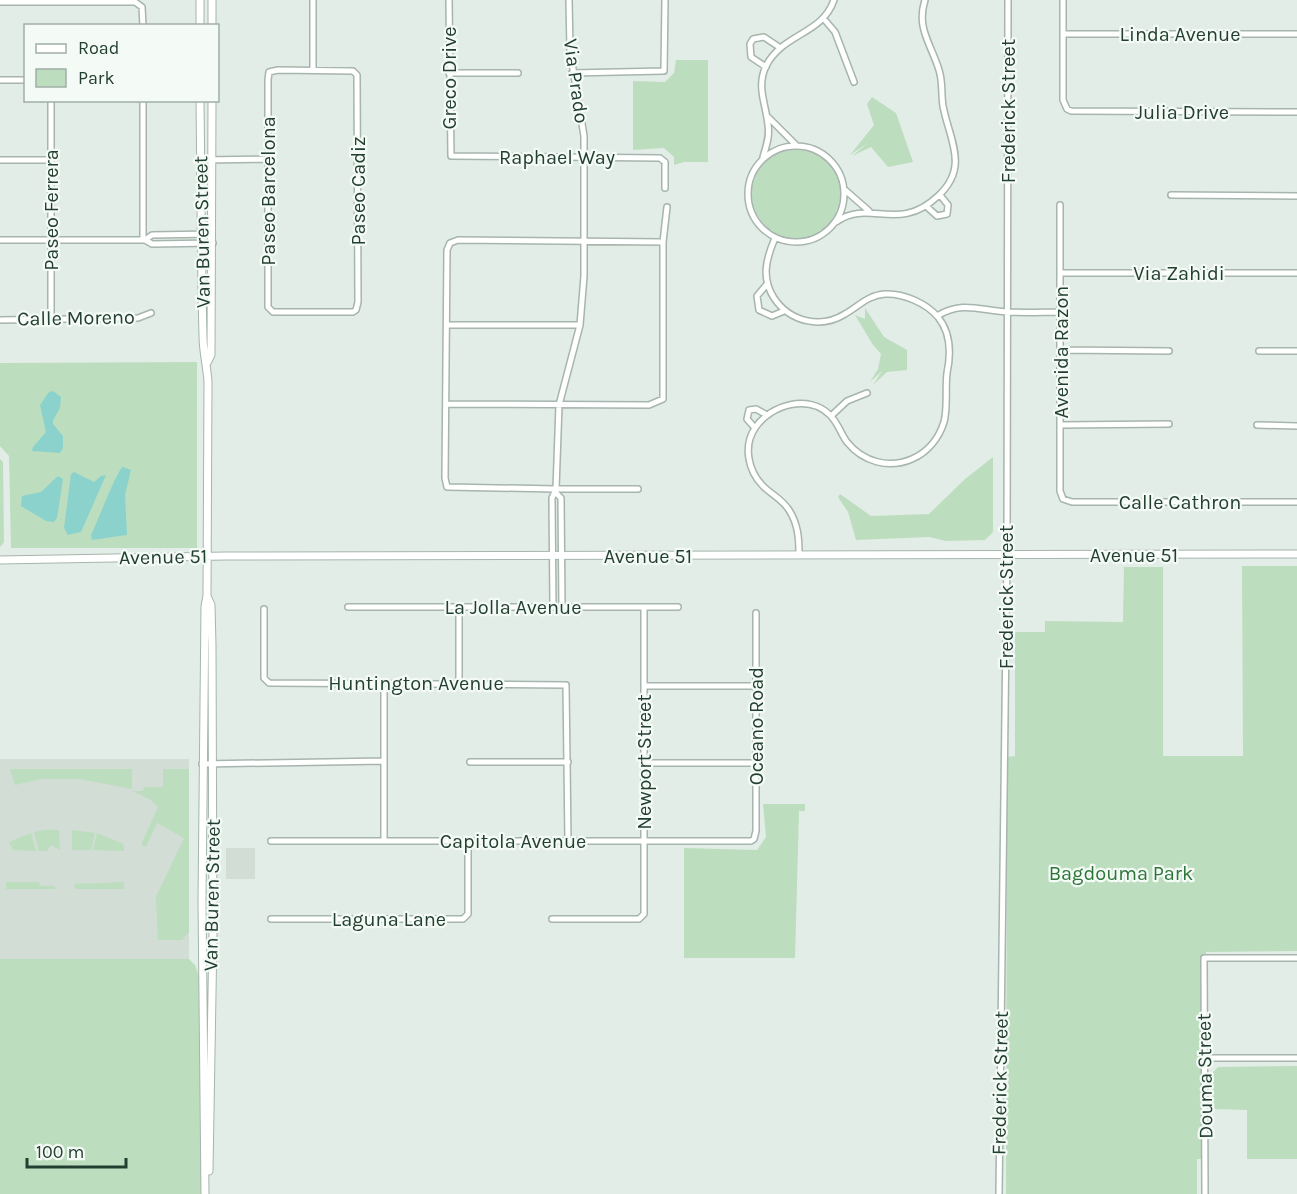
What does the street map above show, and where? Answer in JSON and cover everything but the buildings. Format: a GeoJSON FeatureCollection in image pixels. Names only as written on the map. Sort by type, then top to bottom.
{"type":"FeatureCollection","features":[{"type":"Feature","properties":{"kind":"street"},"geometry":{"type":"LineString","coordinates":[[200,0],[201,24]]}},
{"type":"Feature","properties":{"kind":"street"},"geometry":{"type":"LineString","coordinates":[[212,0],[212,24]]}},
{"type":"Feature","properties":{"kind":"street"},"geometry":{"type":"LineString","coordinates":[[314,0],[314,70]]}},
{"type":"Feature","properties":{"kind":"street","name":"Greco Drive"},"geometry":{"type":"LineString","coordinates":[[449,0],[451,156]]}},
{"type":"Feature","properties":{"kind":"street","name":"Via Prado"},"geometry":{"type":"LineString","coordinates":[[556,491],[559,405],[580,326],[584,242],[582,120],[572,73],[569,0]]}},
{"type":"Feature","properties":{"kind":"street"},"geometry":{"type":"LineString","coordinates":[[572,73],[664,71],[665,0]]}},
{"type":"Feature","properties":{"kind":"street"},"geometry":{"type":"LineString","coordinates":[[834,0],[824,19],[779,47],[766,67],[761,91],[769,128],[763,157],[751,175],[748,201],[762,228],[775,238],[795,242],[815,238],[836,222],[854,214],[870,212],[887,216],[903,215],[926,206],[940,195],[954,171],[956,148],[943,105],[940,73],[923,32],[925,0]]}},
{"type":"Feature","properties":{"kind":"street","name":"Frederick Street"},"geometry":{"type":"LineString","coordinates":[[999,1194],[1007,554],[1008,0]]}},
{"type":"Feature","properties":{"kind":"street"},"geometry":{"type":"LineString","coordinates":[[1063,0],[1063,33]]}},
{"type":"Feature","properties":{"kind":"street"},"geometry":{"type":"LineString","coordinates":[[0,2],[128,2],[140,4],[143,24]]}},
{"type":"Feature","properties":{"kind":"street"},"geometry":{"type":"LineString","coordinates":[[824,19],[835,32],[854,82]]}},
{"type":"Feature","properties":{"kind":"street","name":"Linda Avenue"},"geometry":{"type":"LineString","coordinates":[[1063,33],[1297,34]]}},
{"type":"Feature","properties":{"kind":"street","name":"Julia Drive"},"geometry":{"type":"LineString","coordinates":[[1063,33],[1063,100],[1067,109],[1077,112],[1297,112]]}},
{"type":"Feature","properties":{"kind":"street"},"geometry":{"type":"LineString","coordinates":[[766,67],[751,57],[750,44],[753,39],[764,37],[779,47]]}},
{"type":"Feature","properties":{"kind":"street","name":"Paseo Barcelona"},"geometry":{"type":"LineString","coordinates":[[269,310],[269,72],[314,70]]}},
{"type":"Feature","properties":{"kind":"street","name":"Paseo Cadiz"},"geometry":{"type":"LineString","coordinates":[[269,310],[356,310],[356,72],[314,70]]}},
{"type":"Feature","properties":{"kind":"street"},"geometry":{"type":"LineString","coordinates":[[449,73],[518,73]]}},
{"type":"Feature","properties":{"kind":"street"},"geometry":{"type":"LineString","coordinates":[[0,80],[24,80]]}},
{"type":"Feature","properties":{"kind":"street","name":"Paseo Ferrera"},"geometry":{"type":"LineString","coordinates":[[51,102],[51,320]]}},
{"type":"Feature","properties":{"kind":"street"},"geometry":{"type":"LineString","coordinates":[[143,102],[144,240]]}},
{"type":"Feature","properties":{"kind":"street","name":"Van Buren Street"},"geometry":{"type":"LineString","coordinates":[[200,102],[201,243],[204,353],[207,363],[207,596],[202,764],[205,1194]]}},
{"type":"Feature","properties":{"kind":"street","name":"Van Buren Street"},"geometry":{"type":"LineString","coordinates":[[207,363],[211,355],[212,102]]}},
{"type":"Feature","properties":{"kind":"street"},"geometry":{"type":"LineString","coordinates":[[767,116],[796,145]]}},
{"type":"Feature","properties":{"kind":"street"},"geometry":{"type":"LineString","coordinates":[[763,157],[796,145],[814,149],[830,160],[839,173],[844,189],[842,206],[836,222]]}},
{"type":"Feature","properties":{"kind":"street","name":"Raphael Way"},"geometry":{"type":"LineString","coordinates":[[451,156],[663,159],[665,188]]}},
{"type":"Feature","properties":{"kind":"street"},"geometry":{"type":"LineString","coordinates":[[201,160],[268,159]]}},
{"type":"Feature","properties":{"kind":"street"},"geometry":{"type":"LineString","coordinates":[[0,160],[50,160]]}},
{"type":"Feature","properties":{"kind":"street"},"geometry":{"type":"LineString","coordinates":[[844,189],[870,212]]}},
{"type":"Feature","properties":{"kind":"street"},"geometry":{"type":"LineString","coordinates":[[926,206],[937,216],[947,214],[949,207],[940,195]]}},
{"type":"Feature","properties":{"kind":"street"},"geometry":{"type":"LineString","coordinates":[[1171,195],[1297,196]]}},
{"type":"Feature","properties":{"kind":"street","name":"Avenida Razon"},"geometry":{"type":"LineString","coordinates":[[1060,205],[1060,491],[1062,499]]}},
{"type":"Feature","properties":{"kind":"street"},"geometry":{"type":"LineString","coordinates":[[446,404],[649,405],[663,399],[663,242],[667,207]]}},
{"type":"Feature","properties":{"kind":"street"},"geometry":{"type":"LineString","coordinates":[[144,240],[152,235],[212,234]]}},
{"type":"Feature","properties":{"kind":"street"},"geometry":{"type":"LineString","coordinates":[[775,238],[766,260],[767,284],[784,311],[802,320],[827,321],[845,314],[870,297],[889,294],[921,304],[937,316],[947,334],[950,361],[944,390],[945,419],[936,439],[926,450],[903,462],[877,462],[853,449],[831,416],[816,407],[803,404],[787,405],[767,415],[755,428],[749,447],[750,464],[760,483],[781,499],[791,513],[798,530],[799,554]]}},
{"type":"Feature","properties":{"kind":"street"},"geometry":{"type":"LineString","coordinates":[[0,240],[144,240],[152,244],[213,243]]}},
{"type":"Feature","properties":{"kind":"street"},"geometry":{"type":"LineString","coordinates":[[638,489],[556,491],[447,487],[445,478],[447,250],[450,243],[458,240],[663,242]]}},
{"type":"Feature","properties":{"kind":"street","name":"Via Zahidi"},"geometry":{"type":"LineString","coordinates":[[1061,273],[1297,273]]}},
{"type":"Feature","properties":{"kind":"street"},"geometry":{"type":"LineString","coordinates":[[767,284],[757,296],[759,310],[772,316],[784,311]]}},
{"type":"Feature","properties":{"kind":"street"},"geometry":{"type":"LineString","coordinates":[[937,316],[960,306],[1007,312],[1061,312]]}},
{"type":"Feature","properties":{"kind":"street","name":"Calle Moreno"},"geometry":{"type":"LineString","coordinates":[[0,320],[138,318],[151,314]]}},
{"type":"Feature","properties":{"kind":"street"},"geometry":{"type":"LineString","coordinates":[[447,325],[580,326]]}},
{"type":"Feature","properties":{"kind":"street"},"geometry":{"type":"LineString","coordinates":[[1061,350],[1169,351]]}},
{"type":"Feature","properties":{"kind":"street"},"geometry":{"type":"LineString","coordinates":[[1259,351],[1297,351]]}},
{"type":"Feature","properties":{"kind":"street"},"geometry":{"type":"LineString","coordinates":[[831,416],[847,401],[867,393]]}},
{"type":"Feature","properties":{"kind":"street"},"geometry":{"type":"LineString","coordinates":[[755,428],[747,419],[749,410],[756,409],[767,415]]}},
{"type":"Feature","properties":{"kind":"street"},"geometry":{"type":"LineString","coordinates":[[1060,425],[1169,424]]}},
{"type":"Feature","properties":{"kind":"street"},"geometry":{"type":"LineString","coordinates":[[1257,425],[1297,426]]}},
{"type":"Feature","properties":{"kind":"street"},"geometry":{"type":"LineString","coordinates":[[553,607],[552,498],[556,491]]}},
{"type":"Feature","properties":{"kind":"street"},"geometry":{"type":"LineString","coordinates":[[556,491],[561,498],[562,607]]}},
{"type":"Feature","properties":{"kind":"street","name":"Calle Cathron"},"geometry":{"type":"LineString","coordinates":[[1062,499],[1072,501],[1297,502]]}},
{"type":"Feature","properties":{"kind":"street","name":"Avenue 51"},"geometry":{"type":"LineString","coordinates":[[0,560],[799,554],[1297,554]]}},
{"type":"Feature","properties":{"kind":"street","name":"Van Buren Street"},"geometry":{"type":"LineString","coordinates":[[207,596],[211,605],[212,624],[213,762],[209,1194]]}},
{"type":"Feature","properties":{"kind":"street","name":"La Jolla Avenue"},"geometry":{"type":"LineString","coordinates":[[348,607],[678,607]]}},
{"type":"Feature","properties":{"kind":"street"},"geometry":{"type":"LineString","coordinates":[[459,607],[459,684]]}},
{"type":"Feature","properties":{"kind":"street","name":"Newport Street"},"geometry":{"type":"LineString","coordinates":[[552,919],[642,917],[644,607]]}},
{"type":"Feature","properties":{"kind":"street","name":"Huntington Avenue"},"geometry":{"type":"LineString","coordinates":[[264,609],[265,682],[566,685],[568,762]]}},
{"type":"Feature","properties":{"kind":"street","name":"Oceano Road"},"geometry":{"type":"LineString","coordinates":[[754,839],[756,613]]}},
{"type":"Feature","properties":{"kind":"street"},"geometry":{"type":"LineString","coordinates":[[384,684],[384,841]]}},
{"type":"Feature","properties":{"kind":"street"},"geometry":{"type":"LineString","coordinates":[[644,686],[756,686]]}},
{"type":"Feature","properties":{"kind":"street"},"geometry":{"type":"LineString","coordinates":[[202,764],[213,762],[384,761]]}},
{"type":"Feature","properties":{"kind":"street"},"geometry":{"type":"LineString","coordinates":[[470,762],[568,762],[568,841]]}},
{"type":"Feature","properties":{"kind":"street"},"geometry":{"type":"LineString","coordinates":[[644,764],[756,764]]}},
{"type":"Feature","properties":{"kind":"street","name":"Capitola Avenue"},"geometry":{"type":"LineString","coordinates":[[271,841],[754,839]]}},
{"type":"Feature","properties":{"kind":"street","name":"Laguna Lane"},"geometry":{"type":"LineString","coordinates":[[271,919],[463,919],[468,914],[468,841]]}},
{"type":"Feature","properties":{"kind":"street"},"geometry":{"type":"LineString","coordinates":[[197,952],[197,911],[202,901]]}},
{"type":"Feature","properties":{"kind":"street","name":"Douma Street"},"geometry":{"type":"LineString","coordinates":[[1205,1194],[1204,958],[1297,958]]}},
{"type":"Feature","properties":{"kind":"street"},"geometry":{"type":"LineString","coordinates":[[1204,1058],[1297,1058]]}},
{"type":"Feature","properties":{"kind":"shaded area"},"geometry":{"type":"Polygon","coordinates":[[[0,759],[189,759],[189,959],[0,959],[0,759]]]}},
{"type":"Feature","properties":{"kind":"shaded area"},"geometry":{"type":"Polygon","coordinates":[[[226,848],[255,848],[255,879],[226,879],[226,848]]]}},
{"type":"Feature","properties":{"kind":"green space"},"geometry":{"type":"Polygon","coordinates":[[[676,60],[708,60],[708,162],[684,162],[674,165],[674,157],[664,148],[633,150],[633,81],[665,82],[674,73],[676,60]]]}},
{"type":"Feature","properties":{"kind":"green space"},"geometry":{"type":"Polygon","coordinates":[[[872,97],[896,113],[913,162],[888,167],[871,147],[852,156],[868,143],[850,155],[874,125],[867,104],[872,97]]]}},
{"type":"Feature","properties":{"kind":"green space"},"geometry":{"type":"Polygon","coordinates":[[[787,150],[805,150],[821,157],[833,169],[840,185],[840,203],[833,219],[821,231],[805,238],[787,238],[771,231],[759,219],[752,203],[752,185],[759,169],[771,157],[787,150]]]}},
{"type":"Feature","properties":{"kind":"green space"},"geometry":{"type":"Polygon","coordinates":[[[865,308],[884,337],[907,350],[907,370],[887,372],[873,385],[882,371],[870,382],[878,369],[881,354],[855,315],[865,319],[865,308]]]}},
{"type":"Feature","properties":{"kind":"green space"},"geometry":{"type":"Polygon","coordinates":[[[197,362],[197,548],[11,548],[9,456],[0,446],[0,363],[197,362]]]}},
{"type":"Feature","properties":{"kind":"green space"},"geometry":{"type":"Polygon","coordinates":[[[993,457],[993,532],[985,540],[946,541],[929,537],[856,540],[848,512],[838,497],[840,494],[871,516],[929,514],[965,479],[993,457]]]}},
{"type":"Feature","properties":{"kind":"green space"},"geometry":{"type":"Polygon","coordinates":[[[0,459],[3,462],[4,542],[0,547],[0,459]]]}},
{"type":"Feature","properties":{"kind":"green space","name":"Bagdouma Park"},"geometry":{"type":"Polygon","coordinates":[[[1242,566],[1297,566],[1297,951],[1206,952],[1206,1159],[1197,1159],[1197,1194],[1006,1194],[1007,757],[1015,756],[1015,632],[1045,632],[1045,621],[1123,622],[1124,567],[1163,567],[1163,756],[1243,756],[1242,566]]]}},
{"type":"Feature","properties":{"kind":"green space"},"geometry":{"type":"Polygon","coordinates":[[[10,769],[132,769],[132,789],[79,779],[41,779],[15,785],[10,769]]]}},
{"type":"Feature","properties":{"kind":"green space"},"geometry":{"type":"Polygon","coordinates":[[[163,769],[189,769],[189,932],[182,940],[158,940],[156,897],[184,838],[157,823],[146,847],[141,845],[158,807],[151,800],[133,791],[143,791],[144,787],[163,787],[163,769]]]}},
{"type":"Feature","properties":{"kind":"green space"},"geometry":{"type":"Polygon","coordinates":[[[763,804],[805,804],[805,811],[799,811],[795,958],[684,958],[684,848],[757,850],[766,837],[763,804]]]}},
{"type":"Feature","properties":{"kind":"green space"},"geometry":{"type":"Polygon","coordinates":[[[59,830],[60,850],[51,845],[47,851],[39,851],[34,832],[59,830]]]}},
{"type":"Feature","properties":{"kind":"green space"},"geometry":{"type":"Polygon","coordinates":[[[72,830],[95,833],[91,850],[72,850],[72,830]]]}},
{"type":"Feature","properties":{"kind":"green space"},"geometry":{"type":"Polygon","coordinates":[[[31,833],[36,851],[13,850],[9,842],[31,833]]]}},
{"type":"Feature","properties":{"kind":"green space"},"geometry":{"type":"Polygon","coordinates":[[[97,833],[123,844],[124,851],[93,850],[97,833]]]}},
{"type":"Feature","properties":{"kind":"green space"},"geometry":{"type":"Polygon","coordinates":[[[6,882],[39,882],[40,886],[55,886],[55,889],[6,889],[6,882]]]}},
{"type":"Feature","properties":{"kind":"green space"},"geometry":{"type":"Polygon","coordinates":[[[124,882],[124,889],[75,889],[74,884],[124,882]]]}},
{"type":"Feature","properties":{"kind":"green space"},"geometry":{"type":"Polygon","coordinates":[[[0,959],[189,959],[195,965],[200,979],[202,1194],[0,1194],[0,959]]]}},
{"type":"Feature","properties":{"kind":"green space"},"geometry":{"type":"Polygon","coordinates":[[[1297,1066],[1297,1159],[1247,1159],[1247,1110],[1213,1109],[1213,1072],[1218,1067],[1297,1066]]]}},
{"type":"Feature","properties":{"kind":"water"},"geometry":{"type":"Polygon","coordinates":[[[53,391],[61,397],[60,408],[53,424],[63,436],[63,448],[60,453],[32,451],[46,432],[40,405],[49,392],[53,391]]]}},
{"type":"Feature","properties":{"kind":"water"},"geometry":{"type":"Polygon","coordinates":[[[123,467],[131,470],[125,495],[127,535],[92,540],[91,535],[123,467]]]}},
{"type":"Feature","properties":{"kind":"water"},"geometry":{"type":"Polygon","coordinates":[[[74,472],[94,482],[106,475],[81,532],[68,535],[64,528],[71,474],[74,472]]]}},
{"type":"Feature","properties":{"kind":"water"},"geometry":{"type":"Polygon","coordinates":[[[58,476],[63,479],[57,518],[54,522],[46,521],[21,506],[22,496],[41,492],[58,476]]]}}]}
